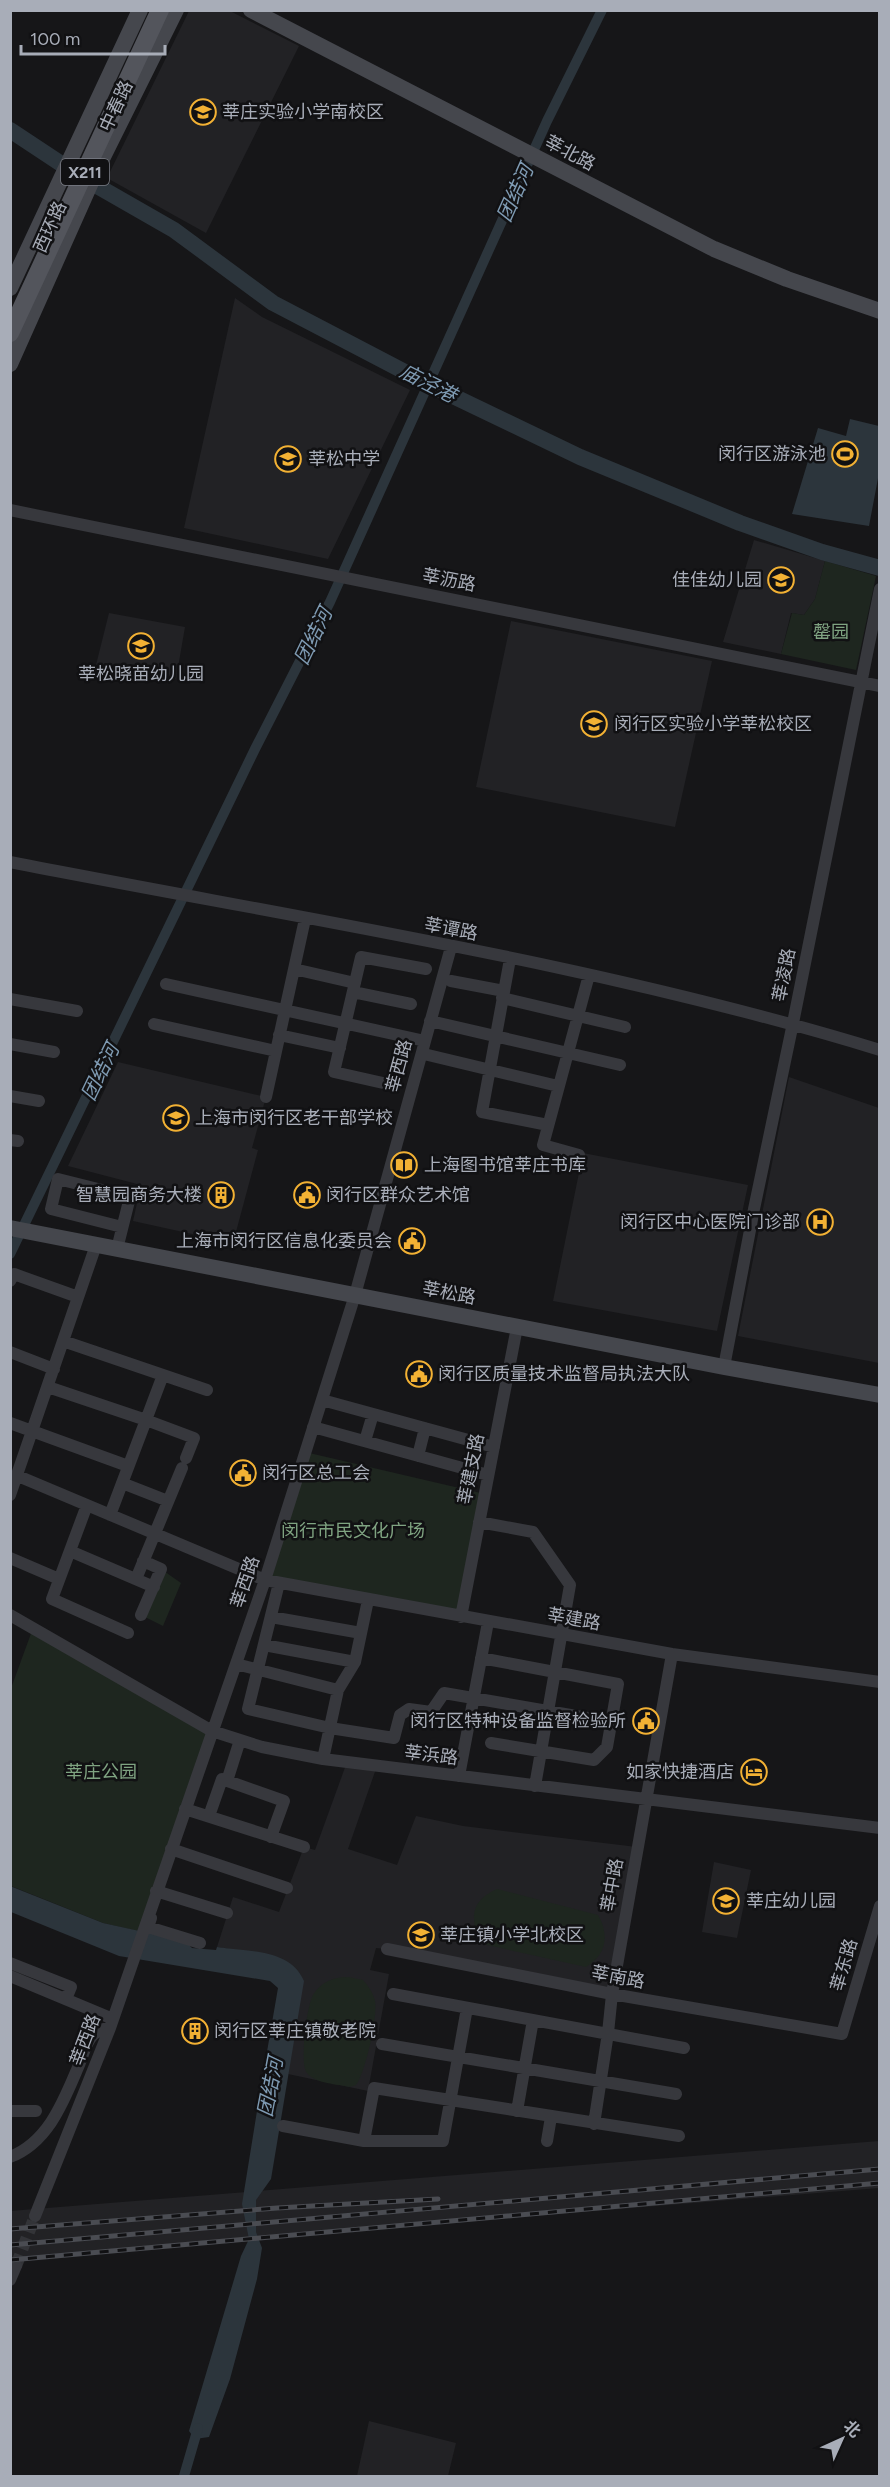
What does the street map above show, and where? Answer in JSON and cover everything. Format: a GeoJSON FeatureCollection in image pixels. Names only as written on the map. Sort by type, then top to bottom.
{"type":"FeatureCollection","features":[{"type":"Feature","properties":{"kind":"main road","name":"西环路"},"geometry":{"type":"LineString","coordinates":[[10,288],[140,10]]}},
{"type":"Feature","properties":{"kind":"main road","name":"中春路"},"geometry":{"type":"LineString","coordinates":[[10,305],[147,10]]}},
{"type":"Feature","properties":{"kind":"main road","name":"中春路"},"geometry":{"type":"LineString","coordinates":[[10,333],[160,10]]}},
{"type":"Feature","properties":{"kind":"main road","name":"西环路"},"geometry":{"type":"LineString","coordinates":[[10,364],[97,169],[176,10]]}},
{"type":"Feature","properties":{"kind":"main road","name":"莘北路"},"geometry":{"type":"LineString","coordinates":[[251,10],[508,141],[670,228],[750,265],[879,311]]}},
{"type":"Feature","properties":{"kind":"main road","name":"莘松路"},"geometry":{"type":"LineString","coordinates":[[10,1228],[879,1395]]}},
{"type":"Feature","properties":{"kind":"street","name":"莘沥路"},"geometry":{"type":"LineString","coordinates":[[10,510],[879,686]]}},
{"type":"Feature","properties":{"kind":"street","name":"莘凌路"},"geometry":{"type":"LineString","coordinates":[[724,1367],[879,589]]}},
{"type":"Feature","properties":{"kind":"street","name":"莘谭路"},"geometry":{"type":"LineString","coordinates":[[10,861],[589,975],[793,1023],[879,1050]]}},
{"type":"Feature","properties":{"kind":"street"},"geometry":{"type":"LineString","coordinates":[[266,1097],[305,919]]}},
{"type":"Feature","properties":{"kind":"street","name":"莘西路"},"geometry":{"type":"LineString","coordinates":[[35,2216],[112,2024],[144,1925],[265,1581],[355,1295],[450,947]]}},
{"type":"Feature","properties":{"kind":"street"},"geometry":{"type":"LineString","coordinates":[[392,1085],[334,1072],[361,957],[426,969]]}},
{"type":"Feature","properties":{"kind":"street"},"geometry":{"type":"LineString","coordinates":[[510,959],[482,1112],[548,1125]]}},
{"type":"Feature","properties":{"kind":"street"},"geometry":{"type":"LineString","coordinates":[[294,969],[411,1004]]}},
{"type":"Feature","properties":{"kind":"street"},"geometry":{"type":"LineString","coordinates":[[579,1155],[543,1145],[589,975]]}},
{"type":"Feature","properties":{"kind":"street"},"geometry":{"type":"LineString","coordinates":[[451,981],[625,1027]]}},
{"type":"Feature","properties":{"kind":"street"},"geometry":{"type":"LineString","coordinates":[[166,984],[425,1041]]}},
{"type":"Feature","properties":{"kind":"street"},"geometry":{"type":"LineString","coordinates":[[10,999],[77,1011]]}},
{"type":"Feature","properties":{"kind":"street"},"geometry":{"type":"LineString","coordinates":[[430,1021],[620,1065]]}},
{"type":"Feature","properties":{"kind":"street"},"geometry":{"type":"LineString","coordinates":[[154,1024],[276,1051]]}},
{"type":"Feature","properties":{"kind":"street"},"geometry":{"type":"LineString","coordinates":[[279,1035],[340,1048]]}},
{"type":"Feature","properties":{"kind":"street"},"geometry":{"type":"LineString","coordinates":[[10,1044],[54,1052]]}},
{"type":"Feature","properties":{"kind":"street"},"geometry":{"type":"LineString","coordinates":[[428,1055],[558,1086]]}},
{"type":"Feature","properties":{"kind":"street"},"geometry":{"type":"LineString","coordinates":[[10,1096],[39,1101]]}},
{"type":"Feature","properties":{"kind":"street"},"geometry":{"type":"LineString","coordinates":[[117,1249],[130,1197],[58,1179],[51,1209],[122,1227]]}},
{"type":"Feature","properties":{"kind":"street"},"geometry":{"type":"LineString","coordinates":[[10,1495],[96,1245]]}},
{"type":"Feature","properties":{"kind":"street"},"geometry":{"type":"LineString","coordinates":[[10,1281],[14,1274],[78,1297]]}},
{"type":"Feature","properties":{"kind":"street","name":"莘建支路"},"geometry":{"type":"LineString","coordinates":[[461,1617],[517,1327]]}},
{"type":"Feature","properties":{"kind":"street"},"geometry":{"type":"LineString","coordinates":[[63,1341],[207,1390]]}},
{"type":"Feature","properties":{"kind":"street"},"geometry":{"type":"LineString","coordinates":[[10,1352],[54,1369]]}},
{"type":"Feature","properties":{"kind":"street"},"geometry":{"type":"LineString","coordinates":[[110,1515],[163,1375]]}},
{"type":"Feature","properties":{"kind":"street"},"geometry":{"type":"LineString","coordinates":[[48,1387],[194,1438],[135,1579]]}},
{"type":"Feature","properties":{"kind":"street"},"geometry":{"type":"LineString","coordinates":[[322,1400],[494,1447]]}},
{"type":"Feature","properties":{"kind":"street"},"geometry":{"type":"LineString","coordinates":[[365,1441],[373,1414]]}},
{"type":"Feature","properties":{"kind":"street"},"geometry":{"type":"LineString","coordinates":[[10,1423],[128,1466]]}},
{"type":"Feature","properties":{"kind":"street"},"geometry":{"type":"LineString","coordinates":[[313,1427],[488,1475]]}},
{"type":"Feature","properties":{"kind":"street"},"geometry":{"type":"LineString","coordinates":[[418,1456],[425,1428]]}},
{"type":"Feature","properties":{"kind":"street","name":"莘建路"},"geometry":{"type":"LineString","coordinates":[[18,1476],[265,1581],[672,1654],[879,1682]]}},
{"type":"Feature","properties":{"kind":"street"},"geometry":{"type":"LineString","coordinates":[[122,1483],[168,1501]]}},
{"type":"Feature","properties":{"kind":"street"},"geometry":{"type":"LineString","coordinates":[[87,1505],[52,1599],[128,1633]]}},
{"type":"Feature","properties":{"kind":"street"},"geometry":{"type":"LineString","coordinates":[[479,1522],[533,1532],[570,1585],[535,1786]]}},
{"type":"Feature","properties":{"kind":"street"},"geometry":{"type":"LineString","coordinates":[[70,1551],[154,1587]]}},
{"type":"Feature","properties":{"kind":"street"},"geometry":{"type":"LineString","coordinates":[[10,1558],[59,1579]]}},
{"type":"Feature","properties":{"kind":"street"},"geometry":{"type":"LineString","coordinates":[[141,1615],[161,1569],[143,1561]]}},
{"type":"Feature","properties":{"kind":"street"},"geometry":{"type":"LineString","coordinates":[[279,1583],[248,1709],[330,1728],[394,1738],[400,1715],[409,1709],[431,1712],[444,1693],[611,1722]]}},
{"type":"Feature","properties":{"kind":"street"},"geometry":{"type":"LineString","coordinates":[[323,1759],[338,1690],[355,1662],[368,1600]]}},
{"type":"Feature","properties":{"kind":"street","name":"莘浜路"},"geometry":{"type":"LineString","coordinates":[[10,1615],[212,1731],[262,1747],[323,1759],[879,1827]]}},
{"type":"Feature","properties":{"kind":"street"},"geometry":{"type":"LineString","coordinates":[[271,1617],[361,1633]]}},
{"type":"Feature","properties":{"kind":"street"},"geometry":{"type":"LineString","coordinates":[[459,1776],[488,1622]]}},
{"type":"Feature","properties":{"kind":"street"},"geometry":{"type":"LineString","coordinates":[[264,1645],[355,1662]]}},
{"type":"Feature","properties":{"kind":"street","name":"莘中路"},"geometry":{"type":"LineString","coordinates":[[594,2124],[612,1994],[672,1654]]}},
{"type":"Feature","properties":{"kind":"street"},"geometry":{"type":"LineString","coordinates":[[481,1658],[618,1684],[607,1747],[594,1760],[490,1743]]}},
{"type":"Feature","properties":{"kind":"street"},"geometry":{"type":"LineString","coordinates":[[236,1664],[338,1690]]}},
{"type":"Feature","properties":{"kind":"street"},"geometry":{"type":"LineString","coordinates":[[227,1781],[240,1740]]}},
{"type":"Feature","properties":{"kind":"street"},"geometry":{"type":"LineString","coordinates":[[209,1816],[222,1779],[284,1801],[271,1837]]}},
{"type":"Feature","properties":{"kind":"street"},"geometry":{"type":"LineString","coordinates":[[185,1809],[304,1848]]}},
{"type":"Feature","properties":{"kind":"street"},"geometry":{"type":"LineString","coordinates":[[171,1849],[287,1888]]}},
{"type":"Feature","properties":{"kind":"street"},"geometry":{"type":"LineString","coordinates":[[156,1891],[227,1913]]}},
{"type":"Feature","properties":{"kind":"street"},"geometry":{"type":"LineString","coordinates":[[151,1905],[153,1912],[148,1927],[200,1943]]}},
{"type":"Feature","properties":{"kind":"street","name":"莘东路"},"geometry":{"type":"LineString","coordinates":[[842,2034],[879,1906]]}},
{"type":"Feature","properties":{"kind":"street","name":"莘南路"},"geometry":{"type":"LineString","coordinates":[[387,1949],[612,1994],[842,2034]]}},
{"type":"Feature","properties":{"kind":"street"},"geometry":{"type":"LineString","coordinates":[[10,1963],[71,1987],[66,2000]]}},
{"type":"Feature","properties":{"kind":"street"},"geometry":{"type":"LineString","coordinates":[[10,1976],[66,2000],[112,2024]]}},
{"type":"Feature","properties":{"kind":"street"},"geometry":{"type":"LineString","coordinates":[[393,1994],[684,2048]]}},
{"type":"Feature","properties":{"kind":"street"},"geometry":{"type":"LineString","coordinates":[[283,2126],[364,2141],[443,2140],[467,2008]]}},
{"type":"Feature","properties":{"kind":"street"},"geometry":{"type":"LineString","coordinates":[[517,2111],[533,2020]]}},
{"type":"Feature","properties":{"kind":"street"},"geometry":{"type":"LineString","coordinates":[[10,2157],[30,2147],[43,2134],[60,2104],[90,2038],[112,2024]]}},
{"type":"Feature","properties":{"kind":"street"},"geometry":{"type":"LineString","coordinates":[[382,2044],[676,2094]]}},
{"type":"Feature","properties":{"kind":"street"},"geometry":{"type":"LineString","coordinates":[[364,2141],[374,2088],[679,2136]]}},
{"type":"Feature","properties":{"kind":"street"},"geometry":{"type":"LineString","coordinates":[[10,2111],[36,2111]]}},
{"type":"Feature","properties":{"kind":"street"},"geometry":{"type":"LineString","coordinates":[[547,2141],[551,2117]]}},
{"type":"Feature","properties":{"kind":"street"},"geometry":{"type":"LineString","coordinates":[[10,2280],[16,2266]]}},
{"type":"Feature","properties":{"kind":"shaded area","name":"莘庄实验小学南校区"},"geometry":{"type":"Polygon","coordinates":[[[189,11],[230,11],[299,46],[206,233],[107,178],[189,11]]]}},
{"type":"Feature","properties":{"kind":"shaded area","name":"莘松中学"},"geometry":{"type":"Polygon","coordinates":[[[235,298],[262,317],[410,390],[328,559],[184,528],[235,298]]]}},
{"type":"Feature","properties":{"kind":"shaded area","name":"佳佳幼儿园"},"geometry":{"type":"Polygon","coordinates":[[[754,540],[825,561],[815,599],[804,615],[791,613],[781,654],[723,642],[754,540]]]}},
{"type":"Feature","properties":{"kind":"shaded area","name":"莘松晓苗幼儿园"},"geometry":{"type":"Polygon","coordinates":[[[109,613],[185,627],[176,679],[96,665],[109,613]]]}},
{"type":"Feature","properties":{"kind":"shaded area","name":"闵行区实验小学莘松校区"},"geometry":{"type":"Polygon","coordinates":[[[511,621],[712,661],[675,827],[476,787],[511,621]]]}},
{"type":"Feature","properties":{"kind":"shaded area","name":"上海市闵行区老干部学校"},"geometry":{"type":"Polygon","coordinates":[[[118,1062],[266,1097],[252,1148],[258,1150],[233,1243],[133,1221],[141,1185],[68,1166],[118,1062]]]}},
{"type":"Feature","properties":{"kind":"shaded area","name":"闵行区中心医院门诊部"},"geometry":{"type":"Polygon","coordinates":[[[789,1077],[879,1108],[879,1363],[738,1336],[789,1077]]]}},
{"type":"Feature","properties":{"kind":"shaded area"},"geometry":{"type":"Polygon","coordinates":[[[583,1153],[748,1185],[717,1331],[553,1301],[583,1153]]]}},
{"type":"Feature","properties":{"kind":"shaded area","name":"莘庄镇小学北校区"},"geometry":{"type":"Polygon","coordinates":[[[347,1762],[377,1766],[348,1849],[397,1865],[416,1816],[463,1826],[637,1847],[612,1994],[376,1948],[370,1970],[389,1974],[368,2091],[288,2074],[303,1981],[247,1952],[217,1947],[233,1897],[279,1912],[304,1847],[315,1850],[347,1762]]]}},
{"type":"Feature","properties":{"kind":"shaded area","name":"莘庄幼儿园"},"geometry":{"type":"Polygon","coordinates":[[[714,1862],[751,1870],[737,1938],[702,1932],[714,1862]]]}},
{"type":"Feature","properties":{"kind":"shaded area"},"geometry":{"type":"Polygon","coordinates":[[[879,2141],[879,2188],[11,2258],[10,2211],[879,2141]]]}},
{"type":"Feature","properties":{"kind":"shaded area"},"geometry":{"type":"Polygon","coordinates":[[[369,2421],[456,2443],[448,2476],[357,2476],[369,2421]]]}},
{"type":"Feature","properties":{"kind":"green space","name":"罄园"},"geometry":{"type":"Polygon","coordinates":[[[825,561],[876,576],[856,670],[781,654],[792,613],[804,615],[815,599],[825,561]]]}},
{"type":"Feature","properties":{"kind":"green space","name":"闵行市民文化广场"},"geometry":{"type":"Polygon","coordinates":[[[305,1452],[485,1494],[461,1617],[265,1580],[305,1452]]]}},
{"type":"Feature","properties":{"kind":"green space"},"geometry":{"type":"Polygon","coordinates":[[[161,1569],[181,1583],[163,1626],[141,1615],[161,1569]]]}},
{"type":"Feature","properties":{"kind":"green space","name":"莘庄公园"},"geometry":{"type":"Polygon","coordinates":[[[33,1628],[212,1731],[142,1932],[103,1923],[11,1886],[10,1691],[33,1628]]]}},
{"type":"Feature","properties":{"kind":"green space"},"geometry":{"type":"Polygon","coordinates":[[[497,1889],[598,1915],[605,1938],[602,1951],[586,1967],[478,1943],[474,1925],[477,1905],[481,1899],[497,1889]]]}},
{"type":"Feature","properties":{"kind":"green space"},"geometry":{"type":"Polygon","coordinates":[[[348,1977],[363,1980],[375,2001],[373,2031],[367,2058],[360,2079],[356,2085],[350,2087],[311,2077],[307,2073],[304,2058],[306,2022],[313,1995],[328,1981],[348,1977]]]}},
{"type":"Feature","properties":{"kind":"water","name":"闵行区游泳池"},"geometry":{"type":"Polygon","coordinates":[[[850,419],[879,426],[879,473],[869,526],[792,514],[818,428],[846,436],[850,419]]]}},
{"type":"Feature","properties":{"kind":"water"},"geometry":{"type":"Polygon","coordinates":[[[10,1886],[103,1923],[185,1941],[192,1948],[216,1950],[217,1947],[254,1951],[278,1957],[289,1962],[304,1981],[271,2179],[256,2200],[256,2232],[262,2248],[257,2279],[230,2379],[209,2437],[195,2439],[189,2431],[241,2256],[249,2239],[242,2204],[257,2111],[260,2108],[259,2098],[278,1988],[270,1981],[119,1956],[11,1912],[10,1886]]]}},
{"type":"Feature","properties":{"kind":"waterway","name":"团结河"},"geometry":{"type":"LineString","coordinates":[[10,1254],[255,749],[330,602],[547,121],[602,10]]}},
{"type":"Feature","properties":{"kind":"waterway","name":"团结河"},"geometry":{"type":"LineString","coordinates":[[10,130],[78,175],[174,230],[273,303],[428,384],[580,457],[740,523],[822,552],[880,568]]}},
{"type":"Feature","properties":{"kind":"waterway","name":"团结河"},"geometry":{"type":"LineString","coordinates":[[184,2476],[198,2428]]}},
{"type":"Feature","properties":{"kind":"tunnel"},"geometry":{"type":"LineString","coordinates":[[16,2266],[35,2216]]}},
{"type":"Feature","properties":{"kind":"railway"},"geometry":{"type":"LineString","coordinates":[[10,2245],[880,2169]]}},
{"type":"Feature","properties":{"kind":"railway"},"geometry":{"type":"LineString","coordinates":[[10,2260],[880,2183]]}},
{"type":"Feature","properties":{"kind":"railway"},"geometry":{"type":"LineString","coordinates":[[10,2229],[277,2208],[438,2199]]}},
{"type":"Feature","properties":{"kind":"place","name":"莘庄实验小学南校区"},"geometry":{"type":"Point","coordinates":[203,112]}},
{"type":"Feature","properties":{"kind":"place","name":"闵行区游泳池"},"geometry":{"type":"Point","coordinates":[845,454]}},
{"type":"Feature","properties":{"kind":"place","name":"莘松中学"},"geometry":{"type":"Point","coordinates":[288,459]}},
{"type":"Feature","properties":{"kind":"place","name":"佳佳幼儿园"},"geometry":{"type":"Point","coordinates":[781,580]}},
{"type":"Feature","properties":{"kind":"place","name":"莘松晓苗幼儿园"},"geometry":{"type":"Point","coordinates":[141,646]}},
{"type":"Feature","properties":{"kind":"place","name":"闵行区实验小学莘松校区"},"geometry":{"type":"Point","coordinates":[594,724]}},
{"type":"Feature","properties":{"kind":"place","name":"上海市闵行区老干部学校"},"geometry":{"type":"Point","coordinates":[176,1118]}},
{"type":"Feature","properties":{"kind":"place","name":"上海图书馆莘庄书库"},"geometry":{"type":"Point","coordinates":[404,1165]}},
{"type":"Feature","properties":{"kind":"place","name":"智慧园商务大楼"},"geometry":{"type":"Point","coordinates":[221,1195]}},
{"type":"Feature","properties":{"kind":"place","name":"闵行区群众艺术馆"},"geometry":{"type":"Point","coordinates":[307,1195]}},
{"type":"Feature","properties":{"kind":"place","name":"闵行区中心医院门诊部"},"geometry":{"type":"Point","coordinates":[820,1222]}},
{"type":"Feature","properties":{"kind":"place","name":"上海市闵行区信息化委员会"},"geometry":{"type":"Point","coordinates":[412,1241]}},
{"type":"Feature","properties":{"kind":"place","name":"闵行区质量技术监督局执法大队"},"geometry":{"type":"Point","coordinates":[419,1374]}},
{"type":"Feature","properties":{"kind":"place","name":"闵行区总工会"},"geometry":{"type":"Point","coordinates":[243,1473]}},
{"type":"Feature","properties":{"kind":"place","name":"闵行区特种设备监督检验所"},"geometry":{"type":"Point","coordinates":[646,1721]}},
{"type":"Feature","properties":{"kind":"place","name":"如家快捷酒店"},"geometry":{"type":"Point","coordinates":[754,1772]}},
{"type":"Feature","properties":{"kind":"place","name":"莘庄幼儿园"},"geometry":{"type":"Point","coordinates":[726,1901]}},
{"type":"Feature","properties":{"kind":"place","name":"莘庄镇小学北校区"},"geometry":{"type":"Point","coordinates":[421,1935]}},
{"type":"Feature","properties":{"kind":"place","name":"闵行区莘庄镇敬老院"},"geometry":{"type":"Point","coordinates":[195,2031]}},
{"type":"Feature","properties":{"kind":"water label","name":"庙泾港"},"geometry":{"type":"Point","coordinates":[428,383]}}]}
